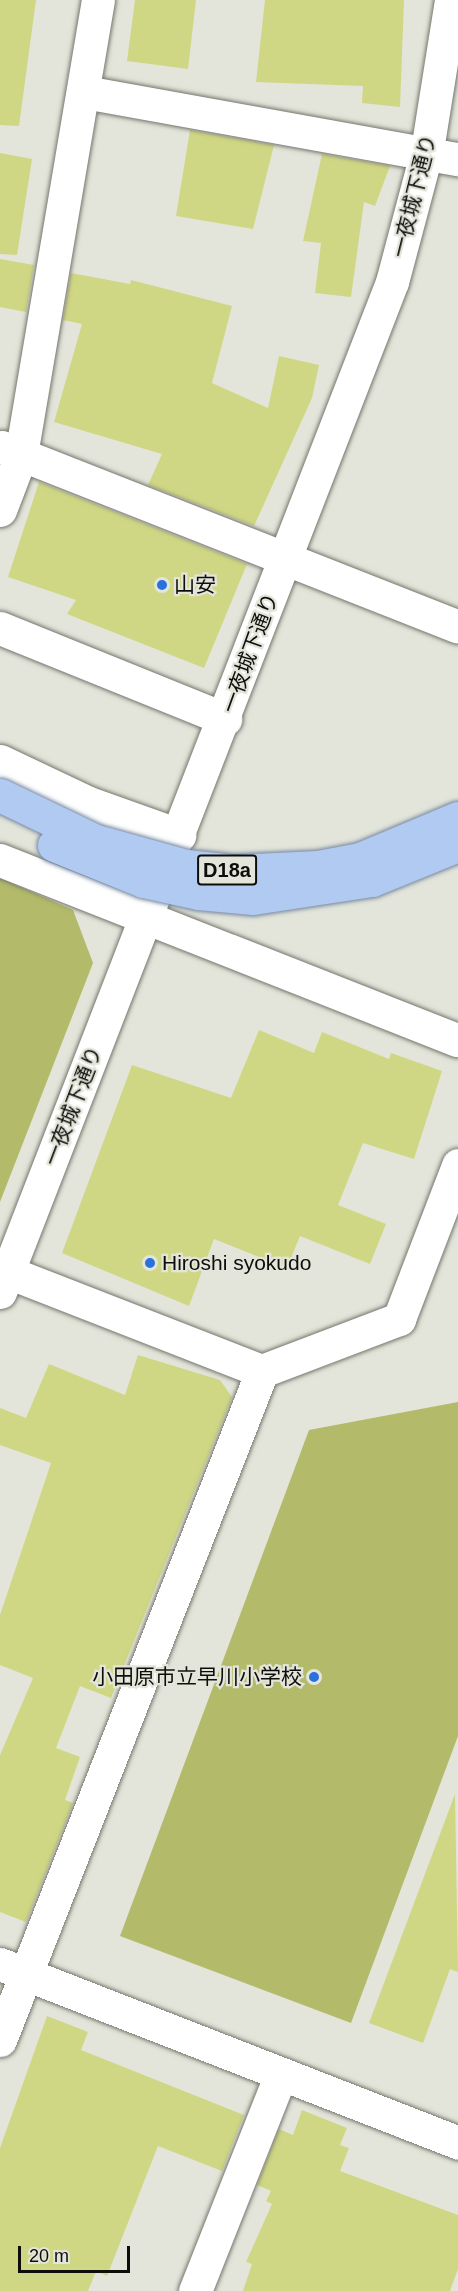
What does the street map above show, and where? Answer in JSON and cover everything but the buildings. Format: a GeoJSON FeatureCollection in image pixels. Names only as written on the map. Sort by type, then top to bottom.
{"type":"FeatureCollection","features":[{"type":"Feature","properties":{"kind":"highway","name":"D18a"},"geometry":{"type":"LineString","coordinates":[[0,795],[96,841],[186,866],[234,871],[318,867],[360,859],[458,819]]}},
{"type":"Feature","properties":{"kind":"highway"},"geometry":{"type":"LineString","coordinates":[[0,820],[95,866],[143,881],[198,893],[253,898],[372,880],[458,845]]}},
{"type":"Feature","properties":{"kind":"street"},"geometry":{"type":"LineString","coordinates":[[0,510],[10,451],[84,92],[98,0]]}},
{"type":"Feature","properties":{"kind":"street","name":"一夜城下通り"},"geometry":{"type":"LineString","coordinates":[[3,1278],[225,719],[392,282],[427,150],[451,0]]}},
{"type":"Feature","properties":{"kind":"street"},"geometry":{"type":"LineString","coordinates":[[84,92],[427,150],[458,159]]}},
{"type":"Feature","properties":{"kind":"street"},"geometry":{"type":"LineString","coordinates":[[10,451],[458,627]]}},
{"type":"Feature","properties":{"kind":"street"},"geometry":{"type":"LineString","coordinates":[[0,628],[225,719]]}},
{"type":"Feature","properties":{"kind":"street"},"geometry":{"type":"LineString","coordinates":[[0,761],[89,803],[179,835]]}},
{"type":"Feature","properties":{"kind":"street"},"geometry":{"type":"LineString","coordinates":[[0,860],[60,885],[147,915],[458,1040]]}},
{"type":"Feature","properties":{"kind":"street"},"geometry":{"type":"LineString","coordinates":[[3,1278],[262,1371],[399,1318],[458,1165]]}},
{"type":"Feature","properties":{"kind":"street"},"geometry":{"type":"LineString","coordinates":[[0,2040],[13,1969],[262,1371]]}},
{"type":"Feature","properties":{"kind":"street"},"geometry":{"type":"LineString","coordinates":[[13,1969],[458,2143]]}},
{"type":"Feature","properties":{"kind":"street"},"geometry":{"type":"LineString","coordinates":[[195,2291],[281,2074]]}},
{"type":"Feature","properties":{"kind":"green space"},"geometry":{"type":"Polygon","coordinates":[[[0,878],[73,910],[93,963],[0,1202],[0,878]]]}},
{"type":"Feature","properties":{"kind":"green space","name":"小田原市立早川小学校"},"geometry":{"type":"Polygon","coordinates":[[[458,1402],[458,1736],[351,2023],[120,1936],[309,1430],[458,1402]]]}},
{"type":"Feature","properties":{"kind":"place","name":"山安"},"geometry":{"type":"Point","coordinates":[162,585]}},
{"type":"Feature","properties":{"kind":"place","name":"Hiroshi syokudo"},"geometry":{"type":"Point","coordinates":[150,1263]}},
{"type":"Feature","properties":{"kind":"place","name":"小田原市立早川小学校"},"geometry":{"type":"Point","coordinates":[314,1677]}}]}
